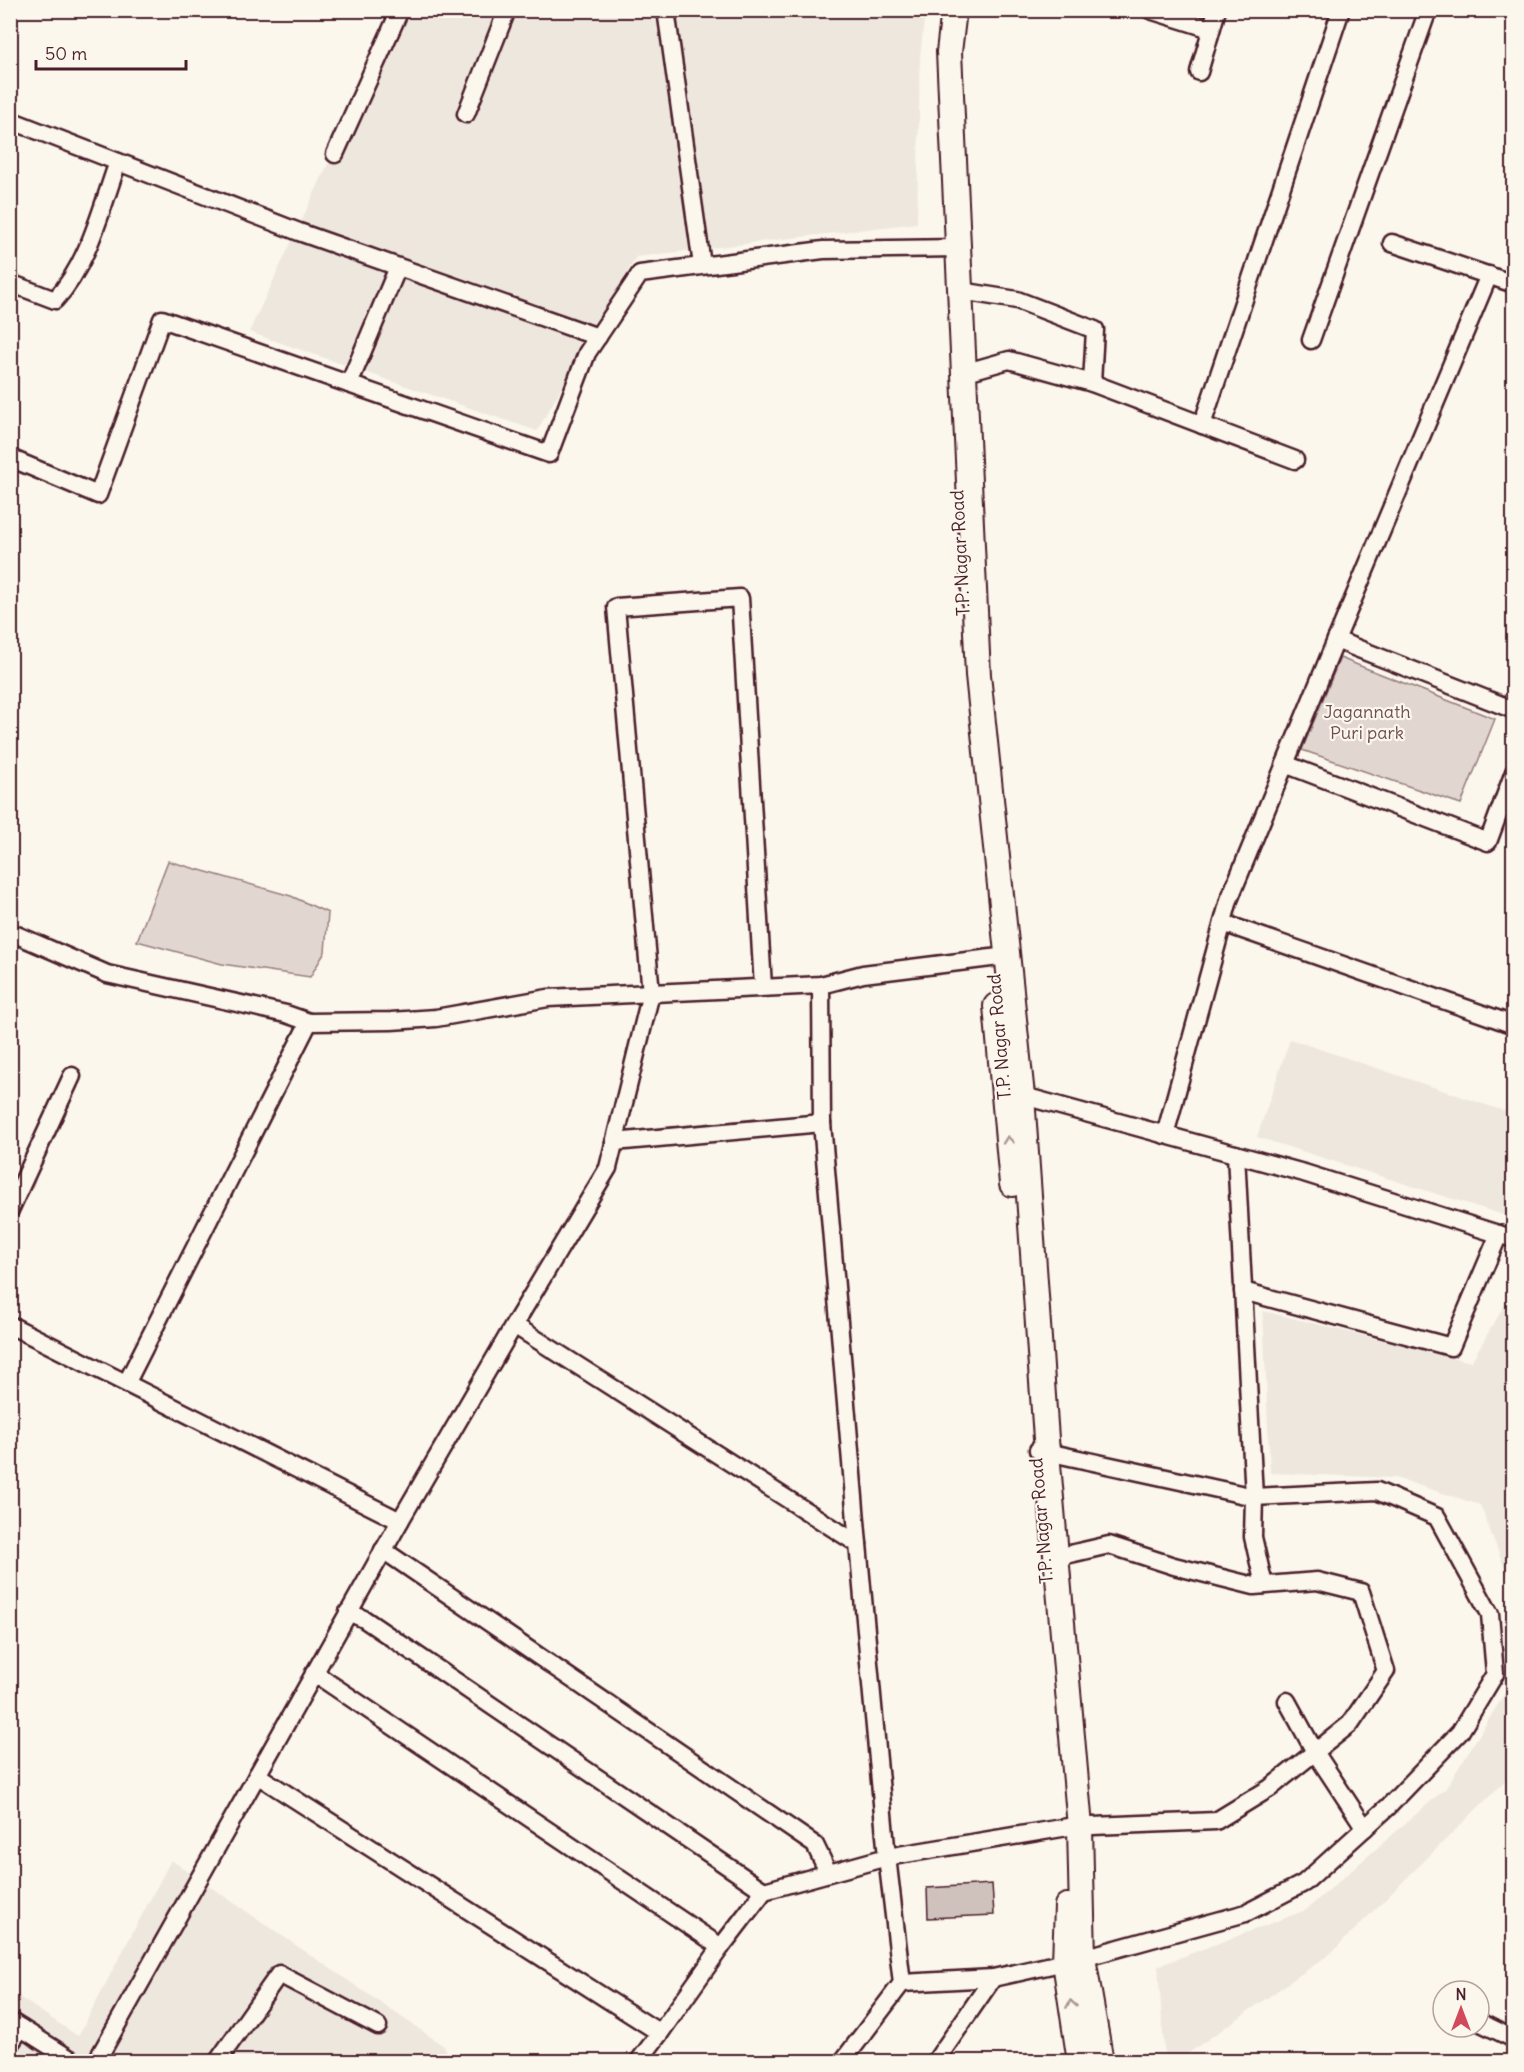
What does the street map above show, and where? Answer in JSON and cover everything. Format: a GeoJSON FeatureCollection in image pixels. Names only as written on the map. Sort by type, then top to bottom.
{"type":"FeatureCollection","features":[{"type":"Feature","properties":{"kind":"main road","name":"T.P. Nagar Road"},"geometry":{"type":"LineString","coordinates":[[942,10],[936,58],[952,248],[968,715],[999,956],[1074,1827],[1070,1850],[1080,2061]]}},
{"type":"Feature","properties":{"kind":"main road"},"geometry":{"type":"LineString","coordinates":[[954,10],[950,52],[952,248],[961,291],[978,675],[999,956]]}},
{"type":"Feature","properties":{"kind":"main road"},"geometry":{"type":"LineString","coordinates":[[1041,1451],[1057,1557],[1074,1827]]}},
{"type":"Feature","properties":{"kind":"main road"},"geometry":{"type":"LineString","coordinates":[[1074,1960],[1101,2061]]}},
{"type":"Feature","properties":{"kind":"street"},"geometry":{"type":"LineString","coordinates":[[335,154],[400,10]]}},
{"type":"Feature","properties":{"kind":"street"},"geometry":{"type":"LineString","coordinates":[[466,114],[507,10]]}},
{"type":"Feature","properties":{"kind":"street"},"geometry":{"type":"LineString","coordinates":[[666,10],[702,265]]}},
{"type":"Feature","properties":{"kind":"street"},"geometry":{"type":"LineString","coordinates":[[1150,10],[1212,29]]}},
{"type":"Feature","properties":{"kind":"street"},"geometry":{"type":"LineString","coordinates":[[1199,72],[1217,10]]}},
{"type":"Feature","properties":{"kind":"street"},"geometry":{"type":"LineString","coordinates":[[1202,425],[1341,10]]}},
{"type":"Feature","properties":{"kind":"street"},"geometry":{"type":"LineString","coordinates":[[1311,340],[1428,10]]}},
{"type":"Feature","properties":{"kind":"street"},"geometry":{"type":"LineString","coordinates":[[10,120],[299,232],[598,337]]}},
{"type":"Feature","properties":{"kind":"street"},"geometry":{"type":"LineString","coordinates":[[10,283],[55,300],[70,283],[86,252],[118,162]]}},
{"type":"Feature","properties":{"kind":"street"},"geometry":{"type":"LineString","coordinates":[[1392,243],[1514,284]]}},
{"type":"Feature","properties":{"kind":"street"},"geometry":{"type":"LineString","coordinates":[[10,458],[98,495],[162,319],[549,454],[587,353],[640,274],[824,250],[952,248]]}},
{"type":"Feature","properties":{"kind":"street"},"geometry":{"type":"LineString","coordinates":[[349,384],[398,267]]}},
{"type":"Feature","properties":{"kind":"street"},"geometry":{"type":"LineString","coordinates":[[1166,1135],[1229,900],[1489,275]]}},
{"type":"Feature","properties":{"kind":"street"},"geometry":{"type":"LineString","coordinates":[[961,291],[1017,300],[1095,330],[1092,383]]}},
{"type":"Feature","properties":{"kind":"street"},"geometry":{"type":"LineString","coordinates":[[963,373],[1009,360],[1092,383],[1295,460]]}},
{"type":"Feature","properties":{"kind":"street"},"geometry":{"type":"LineString","coordinates":[[96,2061],[383,1550],[608,1168],[651,993],[616,607],[740,598],[763,987]]}},
{"type":"Feature","properties":{"kind":"street"},"geometry":{"type":"LineString","coordinates":[[1336,640],[1514,710]]}},
{"type":"Feature","properties":{"kind":"street"},"geometry":{"type":"LineString","coordinates":[[1285,764],[1488,842],[1514,772]]}},
{"type":"Feature","properties":{"kind":"street"},"geometry":{"type":"LineString","coordinates":[[1223,923],[1514,1025]]}},
{"type":"Feature","properties":{"kind":"street"},"geometry":{"type":"LineString","coordinates":[[10,932],[106,974],[309,1022],[344,1023],[436,1018],[548,998],[821,985],[863,974],[959,964],[999,956]]}},
{"type":"Feature","properties":{"kind":"street"},"geometry":{"type":"LineString","coordinates":[[821,985],[822,1123],[887,1857],[902,1983],[842,2061]]}},
{"type":"Feature","properties":{"kind":"street"},"geometry":{"type":"LineString","coordinates":[[127,1382],[309,1022]]}},
{"type":"Feature","properties":{"kind":"street"},"geometry":{"type":"LineString","coordinates":[[10,1210],[72,1076]]}},
{"type":"Feature","properties":{"kind":"street"},"geometry":{"type":"LineString","coordinates":[[1012,1093],[1236,1154],[1506,1237],[1451,1347],[1243,1291]]}},
{"type":"Feature","properties":{"kind":"street"},"geometry":{"type":"LineString","coordinates":[[615,1142],[822,1123]]}},
{"type":"Feature","properties":{"kind":"street"},"geometry":{"type":"LineString","coordinates":[[1236,1154],[1254,1497],[1253,1537],[1264,1585]]}},
{"type":"Feature","properties":{"kind":"street"},"geometry":{"type":"LineString","coordinates":[[10,1325],[400,1521]]}},
{"type":"Feature","properties":{"kind":"street"},"geometry":{"type":"LineString","coordinates":[[514,1325],[858,1544]]}},
{"type":"Feature","properties":{"kind":"street"},"geometry":{"type":"LineString","coordinates":[[902,1983],[993,1978],[1074,1960],[1246,1913],[1304,1883],[1365,1828],[1460,1732],[1495,1674],[1490,1614],[1437,1517],[1377,1491],[1254,1497],[1041,1451]]}},
{"type":"Feature","properties":{"kind":"street"},"geometry":{"type":"LineString","coordinates":[[638,2061],[764,1891],[887,1857],[1074,1827],[1216,1821],[1270,1788],[1350,1724],[1386,1671],[1361,1592],[1317,1581],[1254,1586],[1185,1569],[1110,1545],[1057,1557]]}},
{"type":"Feature","properties":{"kind":"street"},"geometry":{"type":"LineString","coordinates":[[383,1550],[815,1845],[828,1872]]}},
{"type":"Feature","properties":{"kind":"street"},"geometry":{"type":"LineString","coordinates":[[348,1612],[364,1619],[764,1891]]}},
{"type":"Feature","properties":{"kind":"street"},"geometry":{"type":"LineString","coordinates":[[314,1673],[721,1947]]}},
{"type":"Feature","properties":{"kind":"street"},"geometry":{"type":"LineString","coordinates":[[1287,1701],[1315,1752],[1365,1828]]}},
{"type":"Feature","properties":{"kind":"street"},"geometry":{"type":"LineString","coordinates":[[257,1775],[660,2033]]}},
{"type":"Feature","properties":{"kind":"street"},"geometry":{"type":"LineString","coordinates":[[217,2061],[279,1974],[378,2026]]}},
{"type":"Feature","properties":{"kind":"street"},"geometry":{"type":"LineString","coordinates":[[935,2061],[993,1978]]}},
{"type":"Feature","properties":{"kind":"street"},"geometry":{"type":"LineString","coordinates":[[10,2044],[16,2024],[75,2061]]}},
{"type":"Feature","properties":{"kind":"street"},"geometry":{"type":"LineString","coordinates":[[1491,2027],[1514,2038]]}},
{"type":"Feature","properties":{"kind":"shaded area"},"geometry":{"type":"Polygon","coordinates":[[[400,11],[925,11],[920,58],[917,223],[636,257],[537,431],[249,332],[400,11]]]}},
{"type":"Feature","properties":{"kind":"shaded area"},"geometry":{"type":"Polygon","coordinates":[[[1290,1039],[1513,1114],[1513,1218],[1257,1137],[1290,1039]]]}},
{"type":"Feature","properties":{"kind":"shaded area"},"geometry":{"type":"Polygon","coordinates":[[[1513,1291],[1513,1589],[1480,1505],[1396,1478],[1270,1473],[1263,1311],[1471,1362],[1513,1291]]]}},
{"type":"Feature","properties":{"kind":"shaded area"},"geometry":{"type":"Polygon","coordinates":[[[1513,1641],[1513,1781],[1506,1780],[1330,1954],[1177,2061],[1165,2061],[1158,1966],[1306,1910],[1446,1788],[1510,1685],[1513,1641]]]}},
{"type":"Feature","properties":{"kind":"shaded area"},"geometry":{"type":"Polygon","coordinates":[[[171,1860],[444,2046],[448,2056],[444,2062],[11,2061],[10,1991],[78,2036],[171,1860]]]}},
{"type":"Feature","properties":{"kind":"green space","name":"Jagannath Puri park"},"geometry":{"type":"Polygon","coordinates":[[[1340,658],[1495,719],[1461,804],[1302,750],[1340,658]]]}},
{"type":"Feature","properties":{"kind":"green space"},"geometry":{"type":"Polygon","coordinates":[[[168,861],[291,896],[328,913],[325,952],[310,977],[222,964],[137,941],[168,861]]]}},
{"type":"Feature","properties":{"kind":"building"},"geometry":{"type":"Polygon","coordinates":[[[992,1884],[994,1915],[928,1918],[927,1888],[992,1884]]]}}]}
